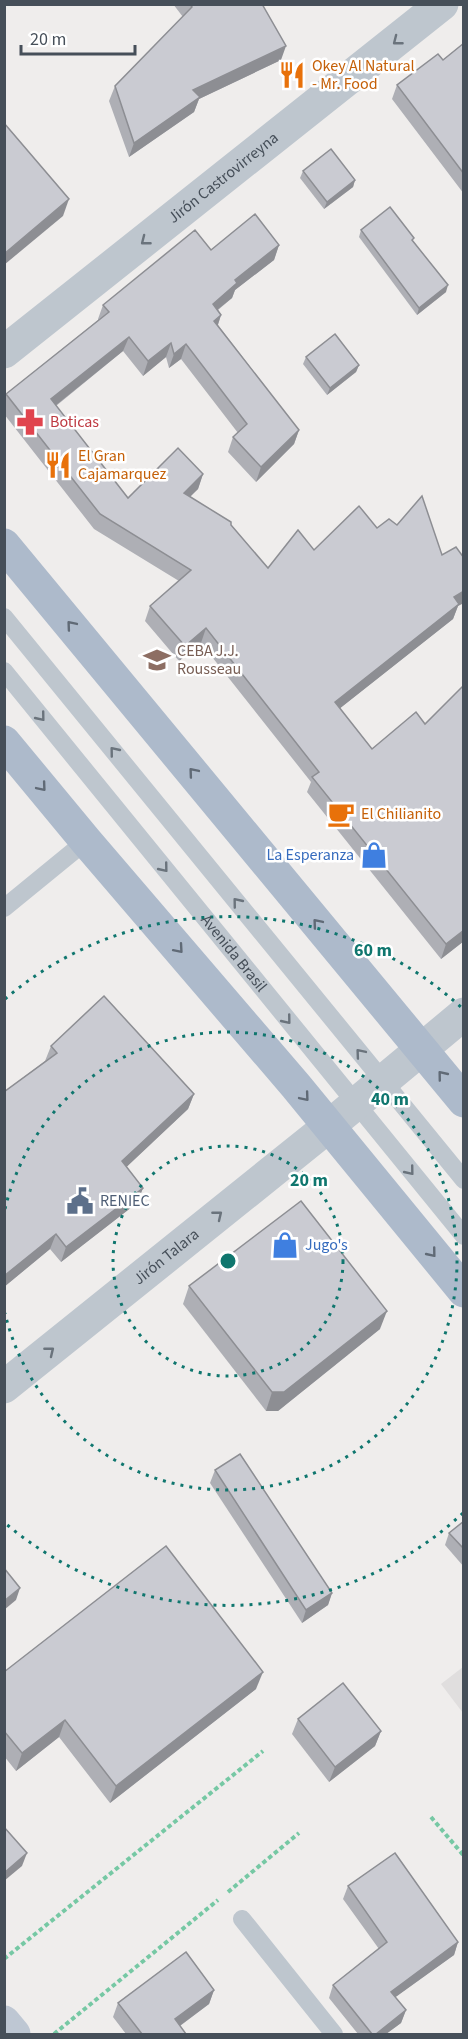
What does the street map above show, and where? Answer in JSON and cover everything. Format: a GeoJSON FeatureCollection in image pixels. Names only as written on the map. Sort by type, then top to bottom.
{"type":"FeatureCollection","features":[{"type":"Feature","properties":{"kind":"main road"},"geometry":{"type":"LineString","coordinates":[[4,545],[464,1101]]}},
{"type":"Feature","properties":{"kind":"main road"},"geometry":{"type":"LineString","coordinates":[[4,742],[329,1126],[464,1291]]}},
{"type":"Feature","properties":{"kind":"main road"},"geometry":{"type":"LineString","coordinates":[[4,2022],[14,2034]]}},
{"type":"Feature","properties":{"kind":"street","name":"Jirón Castrovirreyna"},"geometry":{"type":"LineString","coordinates":[[4,352],[442,4]]}},
{"type":"Feature","properties":{"kind":"street","name":"Jirón Talara"},"geometry":{"type":"LineString","coordinates":[[4,1387],[329,1126],[464,1014]]}},
{"type":"Feature","properties":{"kind":"lane"},"geometry":{"type":"LineString","coordinates":[[4,617],[464,1180]]}},
{"type":"Feature","properties":{"kind":"lane","name":"Avenida Brasil"},"geometry":{"type":"LineString","coordinates":[[4,671],[464,1236]]}},
{"type":"Feature","properties":{"kind":"lane"},"geometry":{"type":"LineString","coordinates":[[4,908],[86,841]]}},
{"type":"Feature","properties":{"kind":"lane"},"geometry":{"type":"LineString","coordinates":[[242,1919],[334,2034]]}},
{"type":"Feature","properties":{"kind":"path"},"geometry":{"type":"LineString","coordinates":[[4,1959],[263,1751]]}},
{"type":"Feature","properties":{"kind":"path"},"geometry":{"type":"LineString","coordinates":[[431,1817],[464,1856]]}},
{"type":"Feature","properties":{"kind":"path"},"geometry":{"type":"LineString","coordinates":[[54,2034],[300,1833]]}},
{"type":"Feature","properties":{"kind":"shaded area"},"geometry":{"type":"Polygon","coordinates":[[[463,1667],[463,1713],[441,1684],[463,1667]]]}},
{"type":"Feature","properties":{"kind":"building"},"geometry":{"type":"Polygon","coordinates":[[[190,4],[262,4],[286,46],[193,90],[200,97],[134,143],[115,86],[192,7],[190,4]]]}},
{"type":"Feature","properties":{"kind":"building"},"geometry":{"type":"Polygon","coordinates":[[[464,43],[464,174],[397,85],[438,54],[443,60],[464,43]]]}},
{"type":"Feature","properties":{"kind":"building"},"geometry":{"type":"Polygon","coordinates":[[[4,123],[69,199],[4,254],[4,123]]]}},
{"type":"Feature","properties":{"kind":"building"},"geometry":{"type":"Polygon","coordinates":[[[331,149],[355,180],[327,202],[303,171],[331,149]]]}},
{"type":"Feature","properties":{"kind":"building"},"geometry":{"type":"Polygon","coordinates":[[[390,207],[414,238],[412,240],[448,285],[419,308],[361,230],[390,207]]]}},
{"type":"Feature","properties":{"kind":"building"},"geometry":{"type":"Polygon","coordinates":[[[255,214],[279,245],[235,280],[237,283],[213,304],[221,315],[214,321],[299,430],[261,467],[233,437],[247,424],[186,344],[174,354],[171,343],[148,361],[129,337],[51,399],[128,498],[178,448],[203,474],[184,493],[231,522],[231,525],[268,568],[298,530],[314,550],[359,506],[377,528],[389,519],[397,525],[422,496],[442,555],[456,547],[464,558],[464,591],[454,597],[459,604],[335,702],[372,749],[416,712],[425,724],[464,685],[464,930],[446,944],[312,777],[319,772],[206,628],[185,646],[150,606],[191,570],[100,514],[6,394],[109,312],[103,305],[195,230],[211,250],[255,214]]]}},
{"type":"Feature","properties":{"kind":"building"},"geometry":{"type":"Polygon","coordinates":[[[335,334],[359,365],[330,388],[306,357],[335,334]]]}},
{"type":"Feature","properties":{"kind":"building"},"geometry":{"type":"Polygon","coordinates":[[[104,996],[194,1094],[122,1161],[143,1188],[66,1247],[56,1234],[4,1276],[4,1092],[57,1053],[51,1046],[104,996]]]}},
{"type":"Feature","properties":{"kind":"building"},"geometry":{"type":"Polygon","coordinates":[[[301,1201],[387,1311],[284,1392],[272,1392],[189,1286],[301,1201]]]}},
{"type":"Feature","properties":{"kind":"building"},"geometry":{"type":"Polygon","coordinates":[[[240,1454],[332,1593],[306,1610],[215,1470],[240,1454]]]}},
{"type":"Feature","properties":{"kind":"building"},"geometry":{"type":"Polygon","coordinates":[[[464,1521],[464,1549],[449,1533],[464,1521]]]}},
{"type":"Feature","properties":{"kind":"building"},"geometry":{"type":"Polygon","coordinates":[[[166,1546],[263,1672],[116,1786],[65,1720],[22,1753],[4,1731],[4,1672],[166,1546]]]}},
{"type":"Feature","properties":{"kind":"building"},"geometry":{"type":"Polygon","coordinates":[[[4,1568],[20,1588],[4,1601],[4,1568]]]}},
{"type":"Feature","properties":{"kind":"building"},"geometry":{"type":"Polygon","coordinates":[[[343,1683],[381,1731],[335,1767],[298,1719],[343,1683]]]}},
{"type":"Feature","properties":{"kind":"building"},"geometry":{"type":"Polygon","coordinates":[[[4,1827],[27,1853],[4,1873],[4,1827]]]}},
{"type":"Feature","properties":{"kind":"building"},"geometry":{"type":"Polygon","coordinates":[[[395,1853],[458,1942],[391,1992],[406,2010],[376,2034],[372,2034],[333,1985],[387,1942],[348,1886],[395,1853]]]}},
{"type":"Feature","properties":{"kind":"building"},"geometry":{"type":"Polygon","coordinates":[[[186,1952],[214,1990],[175,2019],[186,2034],[142,2034],[118,2003],[186,1952]]]}},
{"type":"Feature","properties":{"kind":"place","name":"Okey Al Natural - Mr. Food"},"geometry":{"type":"Point","coordinates":[292,75]}},
{"type":"Feature","properties":{"kind":"place","name":"Boticas"},"geometry":{"type":"Point","coordinates":[30,422]}},
{"type":"Feature","properties":{"kind":"place","name":"El Gran Cajamarquez"},"geometry":{"type":"Point","coordinates":[58,465]}},
{"type":"Feature","properties":{"kind":"place","name":"CEBA J.J. Rousseau"},"geometry":{"type":"Point","coordinates":[157,660]}},
{"type":"Feature","properties":{"kind":"place","name":"El Chilianito"},"geometry":{"type":"Point","coordinates":[341,814]}},
{"type":"Feature","properties":{"kind":"place","name":"La Esperanza"},"geometry":{"type":"Point","coordinates":[374,855]}},
{"type":"Feature","properties":{"kind":"place","name":"RENIEC"},"geometry":{"type":"Point","coordinates":[80,1201]}},
{"type":"Feature","properties":{"kind":"place","name":"Jugo's"},"geometry":{"type":"Point","coordinates":[285,1245]}}]}
